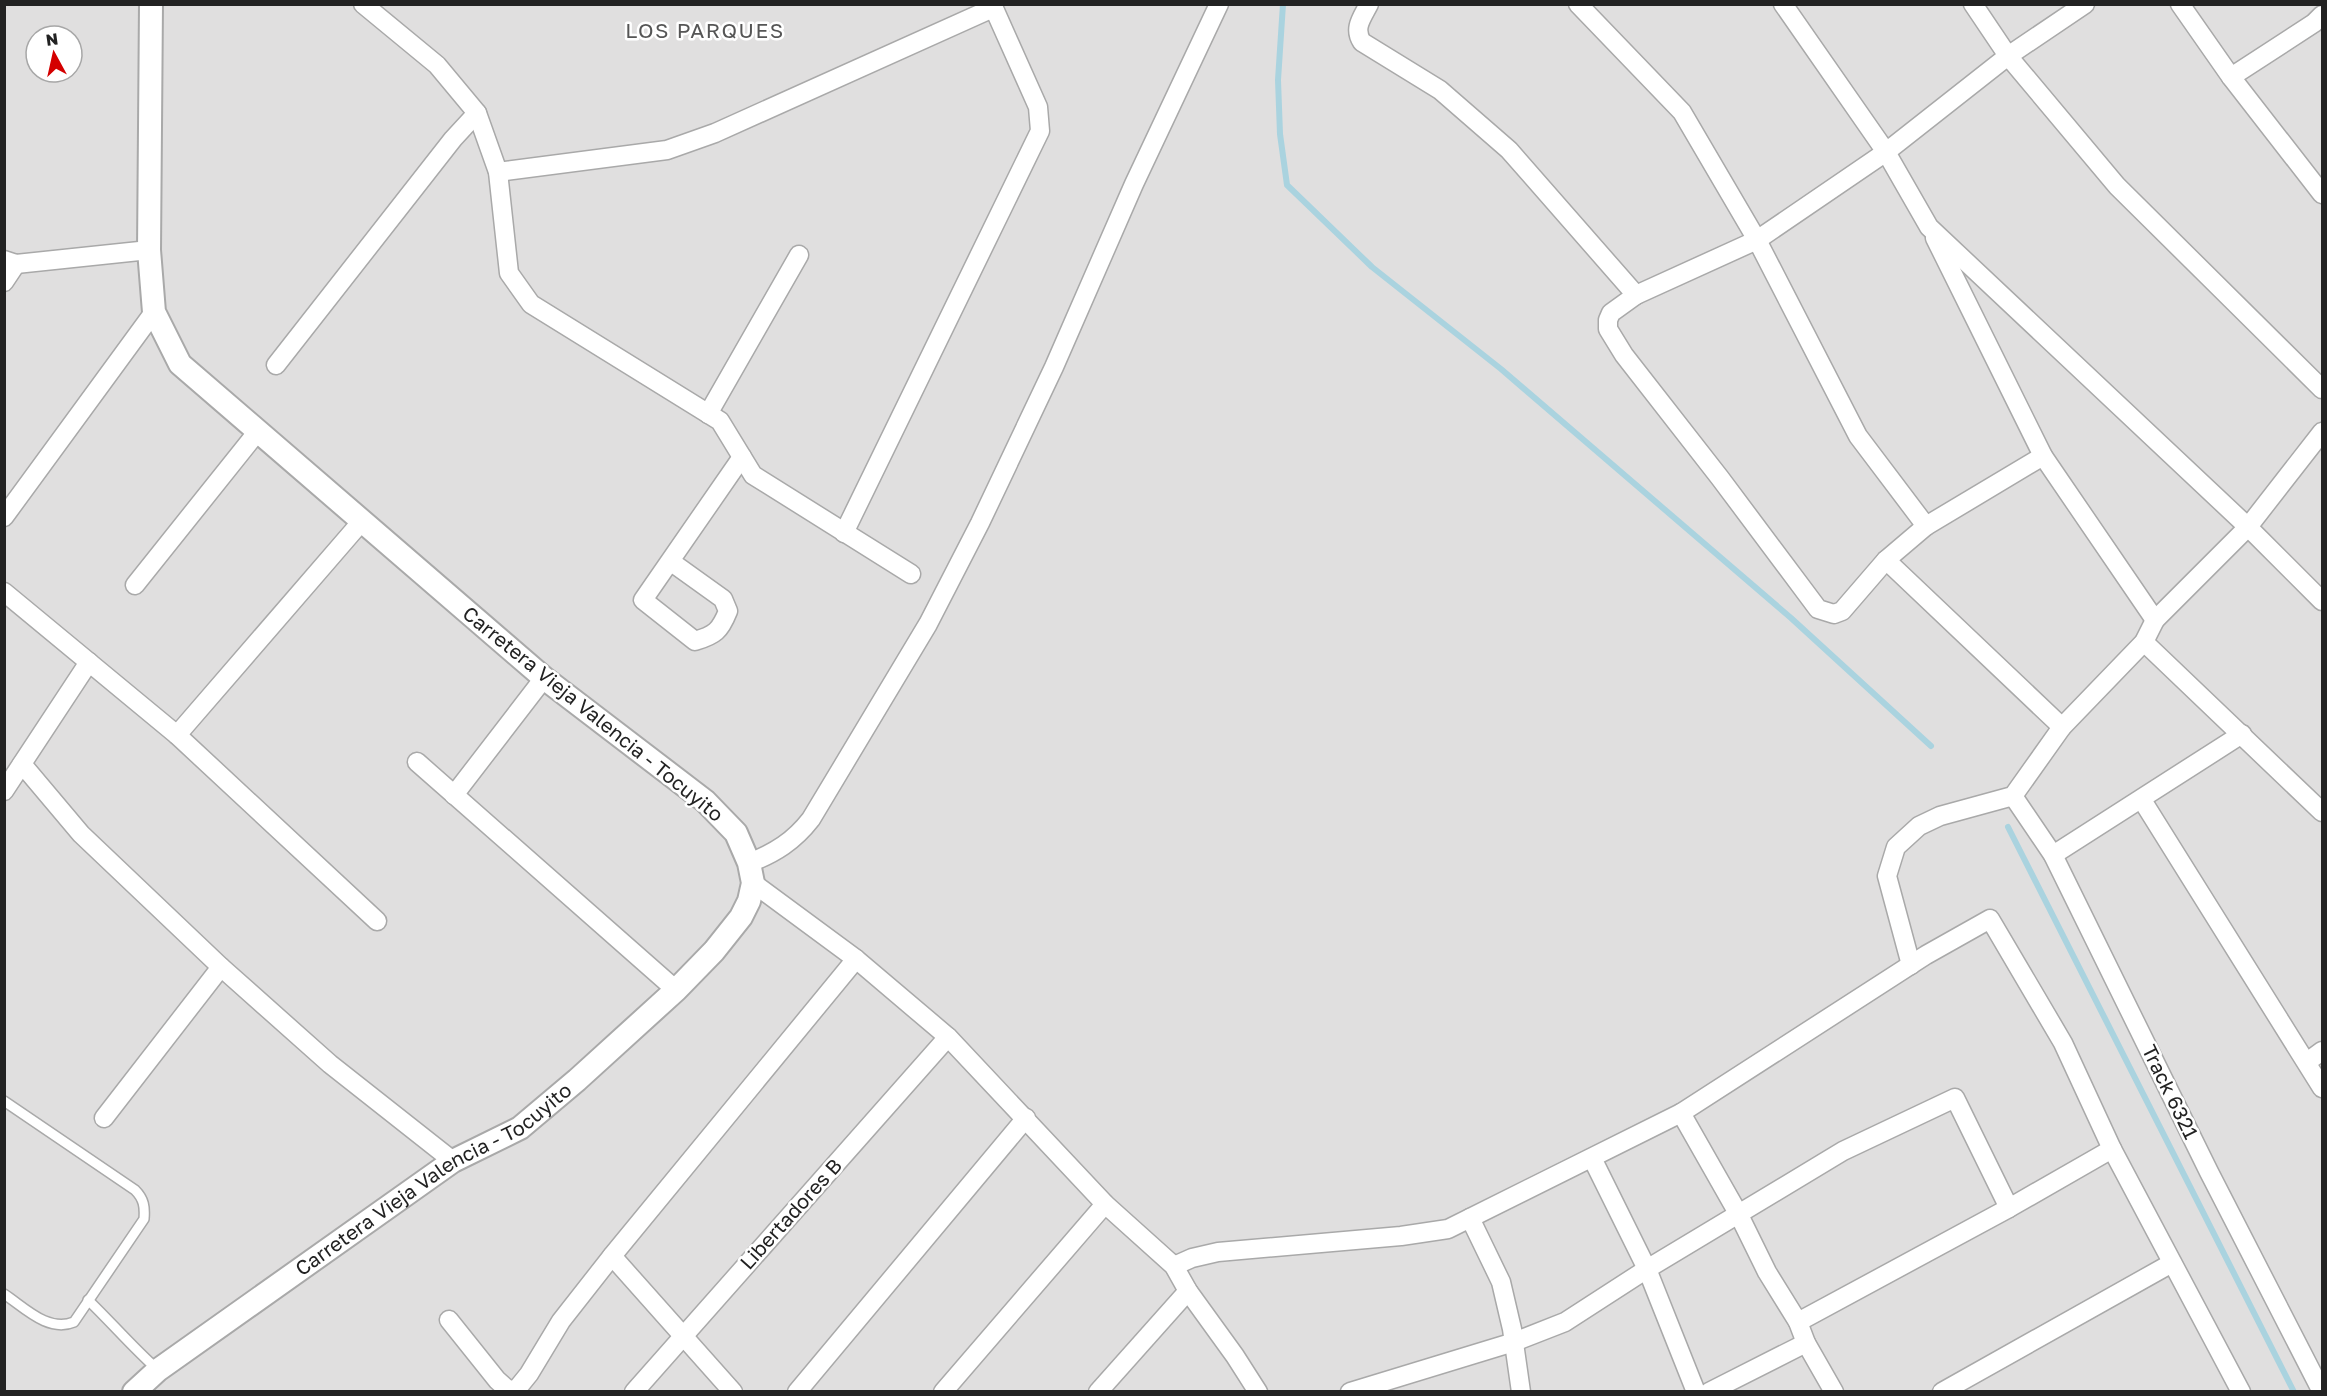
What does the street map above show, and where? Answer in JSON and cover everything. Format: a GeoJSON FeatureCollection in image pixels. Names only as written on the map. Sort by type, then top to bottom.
{"type":"FeatureCollection","features":[{"type":"Feature","properties":{"kind":"street","name":"Carretera Vieja Valencia - Tocuyito"},"geometry":{"type":"LineString","coordinates":[[134,1392],[158,1370],[453,1161],[520,1128],[577,1080],[676,990],[714,951],[741,917],[749,901],[751,873],[736,832],[705,801],[544,678],[180,364],[154,312],[149,250],[151,4]]}},
{"type":"Feature","properties":{"kind":"street"},"geometry":{"type":"LineString","coordinates":[[363,4],[436,65],[477,113],[498,172],[509,273],[531,304],[720,421],[753,475],[910,574]]}},
{"type":"Feature","properties":{"kind":"street"},"geometry":{"type":"LineString","coordinates":[[1219,4],[1134,184],[1049,378],[980,523],[928,624],[811,819],[790,842],[751,873],[948,1037],[1105,1204],[1174,1266],[1188,1291],[1258,1392]]}},
{"type":"Feature","properties":{"kind":"street"},"geometry":{"type":"LineString","coordinates":[[1369,4],[1357,26],[1362,42],[1440,90],[1509,150],[1636,296]]}},
{"type":"Feature","properties":{"kind":"street"},"geometry":{"type":"LineString","coordinates":[[1578,4],[1682,112],[1757,240],[1858,436],[1926,526]]}},
{"type":"Feature","properties":{"kind":"street"},"geometry":{"type":"LineString","coordinates":[[1783,4],[1886,152],[1929,227],[2043,456],[2155,620]]}},
{"type":"Feature","properties":{"kind":"street"},"geometry":{"type":"LineString","coordinates":[[1973,4],[2008,56],[2117,186],[2322,389]]}},
{"type":"Feature","properties":{"kind":"street"},"geometry":{"type":"LineString","coordinates":[[2043,456],[1926,526],[1886,560],[1842,611],[1834,614],[1818,609],[1720,477],[1624,355],[1608,329],[1608,320],[1611,313],[1636,296],[1757,240],[1886,152],[2064,11],[2085,4]]}},
{"type":"Feature","properties":{"kind":"street"},"geometry":{"type":"LineString","coordinates":[[2180,4],[2231,77],[2322,194]]}},
{"type":"Feature","properties":{"kind":"street"},"geometry":{"type":"LineString","coordinates":[[498,172],[667,150],[715,133],[993,6],[1038,107],[1040,131],[844,533]]}},
{"type":"Feature","properties":{"kind":"street"},"geometry":{"type":"LineString","coordinates":[[2231,77],[2320,24]]}},
{"type":"Feature","properties":{"kind":"street"},"geometry":{"type":"LineString","coordinates":[[276,365],[453,140],[477,113]]}},
{"type":"Feature","properties":{"kind":"street"},"geometry":{"type":"LineString","coordinates":[[1929,227],[2248,527],[2322,601]]}},
{"type":"Feature","properties":{"kind":"street"},"geometry":{"type":"LineString","coordinates":[[4,282],[10,262],[149,250]]}},
{"type":"Feature","properties":{"kind":"street"},"geometry":{"type":"LineString","coordinates":[[708,414],[799,255]]}},
{"type":"Feature","properties":{"kind":"street"},"geometry":{"type":"LineString","coordinates":[[4,517],[154,312]]}},
{"type":"Feature","properties":{"kind":"street"},"geometry":{"type":"LineString","coordinates":[[135,585],[258,431]]}},
{"type":"Feature","properties":{"kind":"street"},"geometry":{"type":"LineString","coordinates":[[1911,965],[1887,876],[1896,847],[1919,826],[1940,816],[2013,796],[2062,727],[2144,642],[2155,620],[2248,527],[2322,432]]}},
{"type":"Feature","properties":{"kind":"street"},"geometry":{"type":"LineString","coordinates":[[670,561],[723,599],[728,611],[721,629],[707,638],[695,641],[643,600],[670,561],[742,457]]}},
{"type":"Feature","properties":{"kind":"street"},"geometry":{"type":"LineString","coordinates":[[177,735],[362,521]]}},
{"type":"Feature","properties":{"kind":"street"},"geometry":{"type":"LineString","coordinates":[[1886,560],[2062,727]]}},
{"type":"Feature","properties":{"kind":"street"},"geometry":{"type":"LineString","coordinates":[[4,592],[177,735],[377,921]]}},
{"type":"Feature","properties":{"kind":"street"},"geometry":{"type":"LineString","coordinates":[[2144,642],[2322,812]]}},
{"type":"Feature","properties":{"kind":"street"},"geometry":{"type":"LineString","coordinates":[[4,791],[89,662]]}},
{"type":"Feature","properties":{"kind":"street"},"geometry":{"type":"LineString","coordinates":[[454,795],[544,678]]}},
{"type":"Feature","properties":{"kind":"street"},"geometry":{"type":"LineString","coordinates":[[2053,855],[2242,735]]}},
{"type":"Feature","properties":{"kind":"street"},"geometry":{"type":"LineString","coordinates":[[417,762],[676,990]]}},
{"type":"Feature","properties":{"kind":"street"},"geometry":{"type":"LineString","coordinates":[[22,764],[81,834],[221,967],[330,1064],[453,1161]]}},
{"type":"Feature","properties":{"kind":"street","name":"Track 6321"},"geometry":{"type":"LineString","coordinates":[[2013,796],[2053,855],[2209,1172],[2322,1392]]}},
{"type":"Feature","properties":{"kind":"street"},"geometry":{"type":"LineString","coordinates":[[2142,800],[2322,1088]]}},
{"type":"Feature","properties":{"kind":"street"},"geometry":{"type":"LineString","coordinates":[[1174,1266],[1192,1258],[1218,1252],[1401,1236],[1448,1229],[1682,1113],[1911,965],[1990,919],[2063,1043],[2112,1149],[2241,1392]]}},
{"type":"Feature","properties":{"kind":"street"},"geometry":{"type":"LineString","coordinates":[[449,1320],[497,1380],[507,1389],[516,1390],[529,1374],[561,1321],[612,1256],[856,959]]}},
{"type":"Feature","properties":{"kind":"street"},"geometry":{"type":"LineString","coordinates":[[104,1118],[221,967]]}},
{"type":"Feature","properties":{"kind":"street","name":"Libertadores B"},"geometry":{"type":"LineString","coordinates":[[634,1392],[948,1037]]}},
{"type":"Feature","properties":{"kind":"street"},"geometry":{"type":"LineString","coordinates":[[2307,1062],[2322,1050]]}},
{"type":"Feature","properties":{"kind":"street"},"geometry":{"type":"LineString","coordinates":[[1350,1392],[1514,1342],[1565,1322],[1647,1269],[1843,1151],[1955,1098],[2008,1208]]}},
{"type":"Feature","properties":{"kind":"street"},"geometry":{"type":"LineString","coordinates":[[1682,1113],[1739,1215],[1767,1272],[1798,1322],[1806,1343],[1834,1392]]}},
{"type":"Feature","properties":{"kind":"street"},"geometry":{"type":"LineString","coordinates":[[797,1392],[1026,1118]]}},
{"type":"Feature","properties":{"kind":"street"},"geometry":{"type":"LineString","coordinates":[[1798,1322],[2112,1149]]}},
{"type":"Feature","properties":{"kind":"street"},"geometry":{"type":"LineString","coordinates":[[1592,1158],[1647,1269],[1696,1392]]}},
{"type":"Feature","properties":{"kind":"street"},"geometry":{"type":"LineString","coordinates":[[943,1392],[1105,1204]]}},
{"type":"Feature","properties":{"kind":"street"},"geometry":{"type":"LineString","coordinates":[[1470,1218],[1501,1282],[1514,1342],[1521,1392]]}},
{"type":"Feature","properties":{"kind":"street"},"geometry":{"type":"LineString","coordinates":[[612,1256],[733,1392]]}},
{"type":"Feature","properties":{"kind":"street"},"geometry":{"type":"LineString","coordinates":[[1942,1392],[2172,1263]]}},
{"type":"Feature","properties":{"kind":"street"},"geometry":{"type":"LineString","coordinates":[[1098,1392],[1188,1291]]}},
{"type":"Feature","properties":{"kind":"street"},"geometry":{"type":"LineString","coordinates":[[1709,1392],[1806,1343]]}},
{"type":"Feature","properties":{"kind":"lane"},"geometry":{"type":"LineString","coordinates":[[4,1101],[135,1190],[144,1202],[144,1219],[74,1322],[55,1325],[46,1323],[4,1294]]}},
{"type":"Feature","properties":{"kind":"lane"},"geometry":{"type":"LineString","coordinates":[[88,1300],[158,1370]]}},
{"type":"Feature","properties":{"kind":"shaded area"},"geometry":{"type":"Polygon","coordinates":[[[5,5],[2322,5],[2322,1391],[5,1391],[5,5]]]}},
{"type":"Feature","properties":{"kind":"waterway"},"geometry":{"type":"LineString","coordinates":[[1283,4],[1278,80],[1280,134],[1287,185],[1372,267],[1501,369],[1791,618],[1931,746]]}},
{"type":"Feature","properties":{"kind":"waterway"},"geometry":{"type":"LineString","coordinates":[[2008,827],[2294,1392]]}},
{"type":"Feature","properties":{"kind":"district","name":"LOS PARQUES"},"geometry":{"type":"Point","coordinates":[705,31]}}]}
